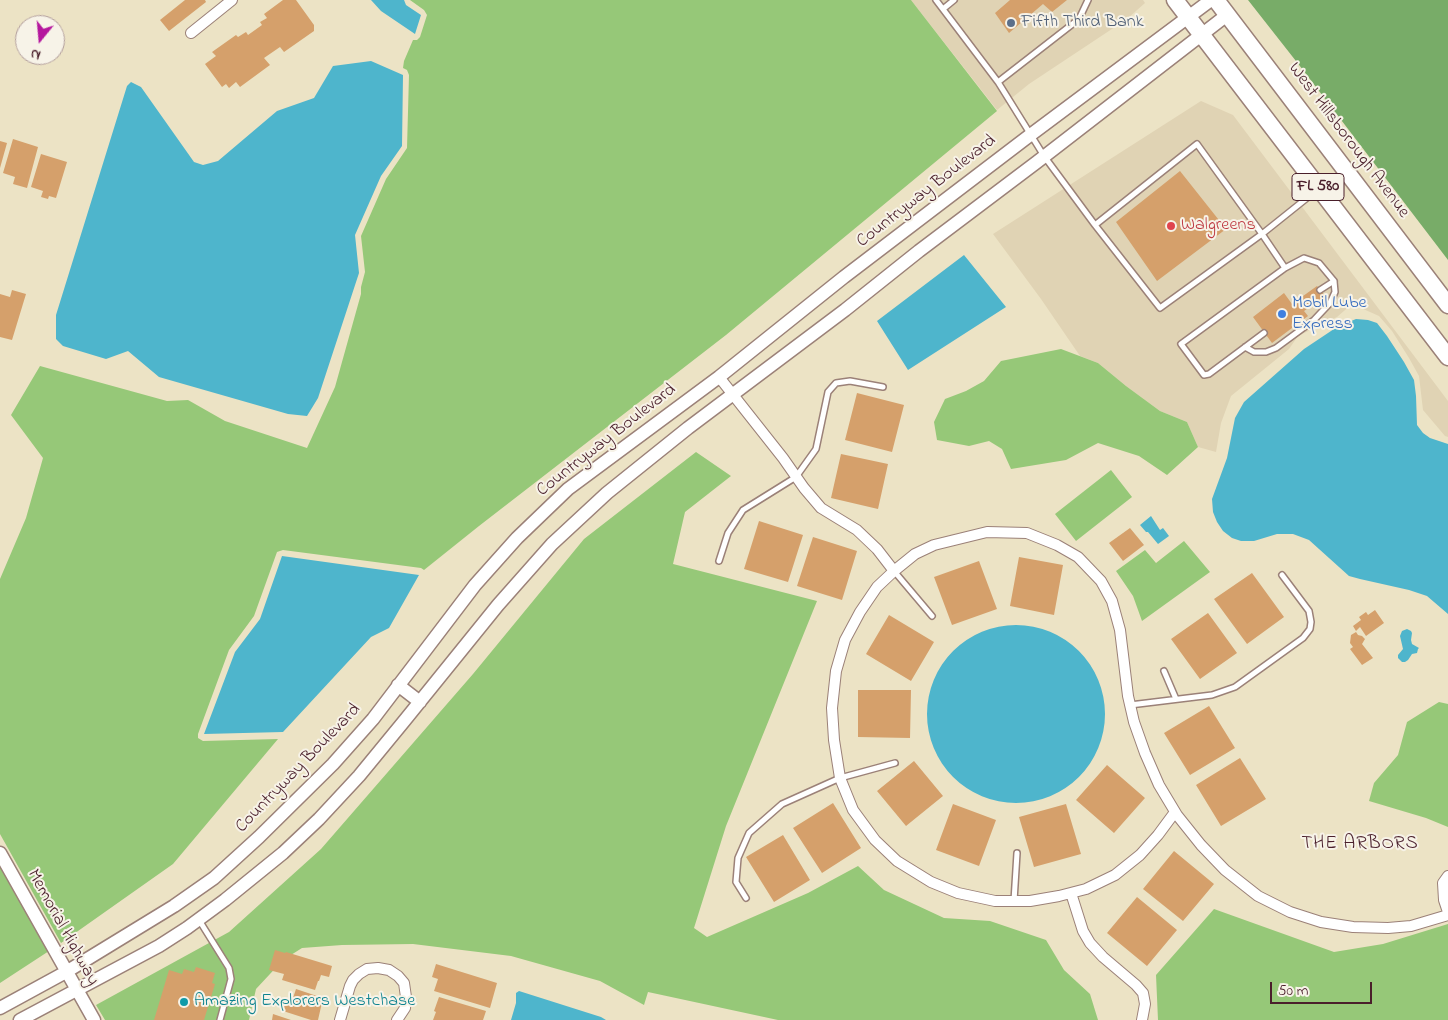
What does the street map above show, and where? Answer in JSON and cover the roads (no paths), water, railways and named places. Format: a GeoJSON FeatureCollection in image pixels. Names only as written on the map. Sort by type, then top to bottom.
{"type":"FeatureCollection","features":[{"type":"Feature","properties":{"kind":"main road","name":"FL 580"},"geometry":{"type":"LineString","coordinates":[[1175,0],[1448,357]]}},
{"type":"Feature","properties":{"kind":"main road","name":"West Hillsborough Avenue"},"geometry":{"type":"LineString","coordinates":[[1216,0],[1448,305]]}},
{"type":"Feature","properties":{"kind":"street"},"geometry":{"type":"LineString","coordinates":[[191,33],[232,0]]}},
{"type":"Feature","properties":{"kind":"street","name":"Countryway Boulevard"},"geometry":{"type":"LineString","coordinates":[[0,1008],[66,972],[174,906],[214,878],[333,764],[373,719],[476,585],[517,538],[568,489],[718,377],[852,271],[1030,135],[1211,0]]}},
{"type":"Feature","properties":{"kind":"street"},"geometry":{"type":"LineString","coordinates":[[20,1020],[159,946],[199,919],[282,853],[319,819],[359,776],[498,605],[552,544],[607,494],[688,428],[845,310],[920,250],[1227,15]]}},
{"type":"Feature","properties":{"kind":"street"},"geometry":{"type":"LineString","coordinates":[[718,377],[821,508],[857,530],[877,549],[894,571]]}},
{"type":"Feature","properties":{"kind":"street"},"geometry":{"type":"LineString","coordinates":[[1175,812],[1140,855],[1115,875],[1086,889],[1030,901],[995,901],[958,893],[931,882],[897,861],[875,840],[853,810],[840,778],[834,740],[832,708],[836,671],[846,640],[860,612],[877,587],[915,554],[934,545],[987,532],[1027,533],[1064,549],[1078,557],[1101,581],[1112,601],[1120,630],[1134,722],[1159,784],[1175,812],[1201,845],[1225,870],[1258,896],[1290,912],[1321,922],[1353,927],[1411,926],[1448,913],[1442,883],[1448,876]]}},
{"type":"Feature","properties":{"kind":"street"},"geometry":{"type":"LineString","coordinates":[[398,685],[420,702]]}},
{"type":"Feature","properties":{"kind":"street","name":"Memorial Highway"},"geometry":{"type":"LineString","coordinates":[[0,853],[94,1020]]}},
{"type":"Feature","properties":{"kind":"street"},"geometry":{"type":"LineString","coordinates":[[1071,893],[1083,932],[1090,943],[1143,993],[1145,1004],[1142,1020]]}},
{"type":"Feature","properties":{"kind":"street"},"geometry":{"type":"LineString","coordinates":[[340,1020],[353,980],[367,969],[378,968],[389,970],[398,976],[404,984],[405,1008],[397,1020]]}},
{"type":"Feature","properties":{"kind":"lane"},"geometry":{"type":"LineString","coordinates":[[936,0],[998,82],[1044,156],[1160,308],[1262,234],[1319,188]]}},
{"type":"Feature","properties":{"kind":"lane"},"geometry":{"type":"LineString","coordinates":[[943,9],[954,0]]}},
{"type":"Feature","properties":{"kind":"lane"},"geometry":{"type":"LineString","coordinates":[[998,82],[1079,19],[1088,0]]}},
{"type":"Feature","properties":{"kind":"lane"},"geometry":{"type":"LineString","coordinates":[[1095,225],[1197,144],[1285,268]]}},
{"type":"Feature","properties":{"kind":"lane"},"geometry":{"type":"LineString","coordinates":[[1245,347],[1254,352],[1266,352],[1276,348],[1314,320],[1330,303],[1335,292],[1334,281],[1319,263],[1304,258],[1285,268],[1181,344],[1204,375],[1210,374],[1245,347],[1264,333]]}},
{"type":"Feature","properties":{"kind":"lane"},"geometry":{"type":"LineString","coordinates":[[1320,290],[1334,281]]}},
{"type":"Feature","properties":{"kind":"lane"},"geometry":{"type":"LineString","coordinates":[[719,561],[728,533],[743,510],[796,477],[816,449],[828,392],[836,383],[850,381],[883,387]]}},
{"type":"Feature","properties":{"kind":"lane"},"geometry":{"type":"LineString","coordinates":[[894,571],[932,616]]}},
{"type":"Feature","properties":{"kind":"lane"},"geometry":{"type":"LineString","coordinates":[[1130,705],[1212,695],[1235,687],[1303,638],[1310,629],[1309,611],[1282,575]]}},
{"type":"Feature","properties":{"kind":"lane"},"geometry":{"type":"LineString","coordinates":[[1164,672],[1176,699]]}},
{"type":"Feature","properties":{"kind":"lane"},"geometry":{"type":"LineString","coordinates":[[746,898],[736,882],[738,858],[749,834],[782,804],[840,778],[895,763]]}},
{"type":"Feature","properties":{"kind":"lane"},"geometry":{"type":"LineString","coordinates":[[1014,901],[1017,853]]}},
{"type":"Feature","properties":{"kind":"lane"},"geometry":{"type":"LineString","coordinates":[[199,919],[229,968],[231,979],[220,1020]]}},
{"type":"Feature","properties":{"kind":"water"},"geometry":{"type":"Polygon","coordinates":[[[371,0],[404,0],[406,5],[421,15],[415,34],[381,11],[371,0]]]}},
{"type":"Feature","properties":{"kind":"water"},"geometry":{"type":"Polygon","coordinates":[[[371,61],[403,75],[402,146],[381,176],[355,235],[359,273],[318,398],[307,416],[288,414],[159,377],[128,351],[106,359],[63,346],[56,339],[56,315],[127,86],[131,82],[141,87],[194,162],[203,165],[218,161],[277,111],[314,98],[333,66],[371,61]]]}},
{"type":"Feature","properties":{"kind":"water"},"geometry":{"type":"Polygon","coordinates":[[[964,255],[1006,307],[908,370],[877,321],[964,255]]]}},
{"type":"Feature","properties":{"kind":"water"},"geometry":{"type":"Polygon","coordinates":[[[1356,319],[1377,323],[1387,336],[1414,380],[1417,425],[1430,438],[1448,444],[1448,614],[1427,596],[1349,576],[1309,540],[1293,534],[1277,534],[1254,541],[1241,541],[1232,538],[1223,531],[1213,512],[1212,499],[1227,458],[1235,418],[1244,402],[1304,349],[1337,327],[1356,319]]]}},
{"type":"Feature","properties":{"kind":"water"},"geometry":{"type":"Polygon","coordinates":[[[1151,516],[1160,530],[1163,528],[1169,536],[1158,544],[1140,525],[1151,516]]]}},
{"type":"Feature","properties":{"kind":"water"},"geometry":{"type":"Polygon","coordinates":[[[282,556],[419,575],[389,628],[371,637],[283,732],[204,734],[235,652],[260,619],[282,556]]]}},
{"type":"Feature","properties":{"kind":"water"},"geometry":{"type":"Polygon","coordinates":[[[1016,625],[1050,632],[1065,640],[1079,651],[1090,665],[1098,680],[1105,714],[1098,748],[1090,763],[1079,777],[1065,788],[1050,796],[1016,803],[982,796],[967,788],[953,777],[942,763],[934,748],[927,714],[934,680],[942,665],[953,651],[967,640],[982,632],[1016,625]]]}},
{"type":"Feature","properties":{"kind":"water"},"geometry":{"type":"Polygon","coordinates":[[[1407,629],[1412,633],[1412,644],[1419,648],[1417,653],[1412,654],[1408,660],[1402,662],[1398,658],[1403,649],[1400,636],[1402,631],[1407,629]]]}},
{"type":"Feature","properties":{"kind":"water"},"geometry":{"type":"Polygon","coordinates":[[[519,991],[606,1020],[511,1020],[516,1003],[516,993],[519,991]]]}},
{"type":"Feature","properties":{"kind":"place","name":"Fifth Third Bank"},"geometry":{"type":"Point","coordinates":[1011,23]}},
{"type":"Feature","properties":{"kind":"place","name":"Walgreens"},"geometry":{"type":"Point","coordinates":[1171,226]}},
{"type":"Feature","properties":{"kind":"place","name":"Mobil Lube Express"},"geometry":{"type":"Point","coordinates":[1282,314]}},
{"type":"Feature","properties":{"kind":"place","name":"Amazing Explorers Westchase"},"geometry":{"type":"Point","coordinates":[184,1002]}},
{"type":"Feature","properties":{"kind":"district","name":"THE ARBORS"},"geometry":{"type":"Point","coordinates":[1360,845]}}]}
